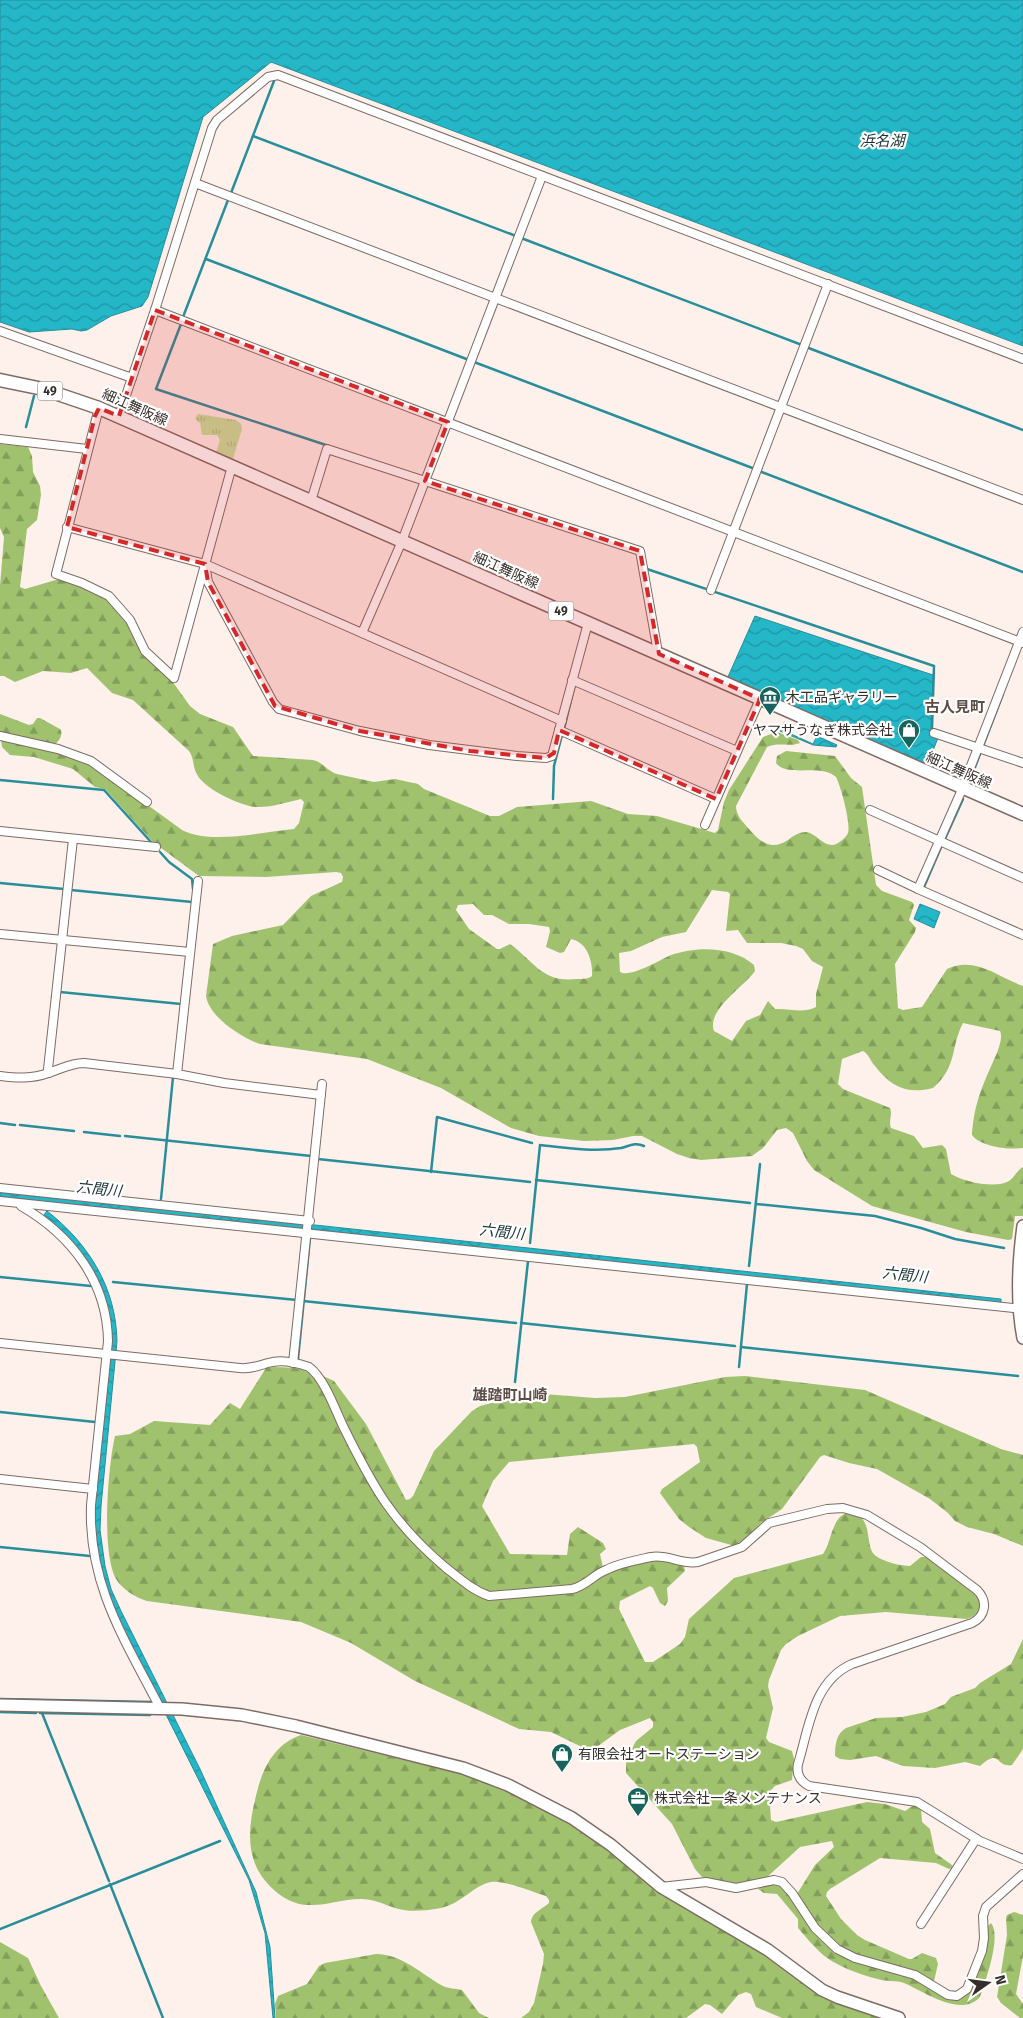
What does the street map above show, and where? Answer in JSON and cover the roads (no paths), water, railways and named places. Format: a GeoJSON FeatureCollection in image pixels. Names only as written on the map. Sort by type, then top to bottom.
{"type":"FeatureCollection","features":[{"type":"Feature","properties":{"kind":"main road","name":"細江舞阪線"},"geometry":{"type":"LineString","coordinates":[[0,380],[43,388],[119,416],[1023,814]]}},
{"type":"Feature","properties":{"kind":"street"},"geometry":{"type":"LineString","coordinates":[[119,416],[155,310],[214,123],[268,77],[278,75],[1023,359]]}},
{"type":"Feature","properties":{"kind":"street"},"geometry":{"type":"LineString","coordinates":[[362,633],[402,541],[542,176]]}},
{"type":"Feature","properties":{"kind":"street"},"geometry":{"type":"LineString","coordinates":[[195,183],[1023,500]]}},
{"type":"Feature","properties":{"kind":"street"},"geometry":{"type":"LineString","coordinates":[[711,590],[828,284]]}},
{"type":"Feature","properties":{"kind":"street"},"geometry":{"type":"LineString","coordinates":[[155,310],[1021,642]]}},
{"type":"Feature","properties":{"kind":"street"},"geometry":{"type":"LineString","coordinates":[[0,330],[132,378]]}},
{"type":"Feature","properties":{"kind":"street"},"geometry":{"type":"LineString","coordinates":[[99,408],[56,574],[82,582],[109,596],[130,620],[145,651],[174,678],[232,466]]}},
{"type":"Feature","properties":{"kind":"street"},"geometry":{"type":"LineString","coordinates":[[0,439],[87,449]]}},
{"type":"Feature","properties":{"kind":"street"},"geometry":{"type":"LineString","coordinates":[[311,501],[327,449],[640,551],[657,647],[655,652]]}},
{"type":"Feature","properties":{"kind":"street"},"geometry":{"type":"LineString","coordinates":[[68,527],[205,564],[562,721]]}},
{"type":"Feature","properties":{"kind":"street"},"geometry":{"type":"LineString","coordinates":[[205,564],[208,582],[273,702],[279,709],[360,731],[470,751],[549,758],[554,753],[588,623]]}},
{"type":"Feature","properties":{"kind":"street"},"geometry":{"type":"LineString","coordinates":[[918,889],[963,788],[1021,642],[1023,632]]}},
{"type":"Feature","properties":{"kind":"street"},"geometry":{"type":"LineString","coordinates":[[572,680],[737,751]]}},
{"type":"Feature","properties":{"kind":"street"},"geometry":{"type":"LineString","coordinates":[[704,825],[760,698]]}},
{"type":"Feature","properties":{"kind":"street"},"geometry":{"type":"LineString","coordinates":[[559,730],[716,799]]}},
{"type":"Feature","properties":{"kind":"street"},"geometry":{"type":"LineString","coordinates":[[934,733],[1023,763]]}},
{"type":"Feature","properties":{"kind":"street"},"geometry":{"type":"LineString","coordinates":[[0,736],[58,749],[91,761],[147,802]]}},
{"type":"Feature","properties":{"kind":"street"},"geometry":{"type":"LineString","coordinates":[[870,810],[1023,878]]}},
{"type":"Feature","properties":{"kind":"street"},"geometry":{"type":"LineString","coordinates":[[0,831],[156,847]]}},
{"type":"Feature","properties":{"kind":"street"},"geometry":{"type":"LineString","coordinates":[[49,1073],[73,838]]}},
{"type":"Feature","properties":{"kind":"street"},"geometry":{"type":"LineString","coordinates":[[878,870],[1023,936]]}},
{"type":"Feature","properties":{"kind":"street"},"geometry":{"type":"LineString","coordinates":[[177,1074],[198,881]]}},
{"type":"Feature","properties":{"kind":"street"},"geometry":{"type":"LineString","coordinates":[[0,934],[190,952]]}},
{"type":"Feature","properties":{"kind":"street"},"geometry":{"type":"LineString","coordinates":[[0,1076],[22,1079],[49,1073],[76,1063],[177,1074],[321,1095]]}},
{"type":"Feature","properties":{"kind":"street"},"geometry":{"type":"LineString","coordinates":[[293,1363],[322,1084]]}},
{"type":"Feature","properties":{"kind":"street"},"geometry":{"type":"LineString","coordinates":[[0,1188],[307,1226],[1021,1309]]}},
{"type":"Feature","properties":{"kind":"street"},"geometry":{"type":"LineString","coordinates":[[0,1202],[307,1226]]}},
{"type":"Feature","properties":{"kind":"street"},"geometry":{"type":"LineString","coordinates":[[20,1205],[44,1221],[64,1238],[87,1268],[98,1291],[106,1316],[111,1355],[93,1489],[91,1530],[94,1555],[99,1580],[112,1615],[164,1708]]}},
{"type":"Feature","properties":{"kind":"street"},"geometry":{"type":"LineString","coordinates":[[1023,1226],[1019,1264],[1023,1338]]}},
{"type":"Feature","properties":{"kind":"street"},"geometry":{"type":"LineString","coordinates":[[0,1343],[240,1368],[255,1368],[275,1362],[293,1363],[309,1367],[326,1391],[372,1483],[396,1519],[425,1550],[468,1586],[490,1596],[572,1589],[583,1586],[605,1570],[650,1557],[668,1557],[690,1563],[698,1562],[742,1546],[769,1523],[835,1508],[860,1512],[920,1547],[982,1594],[985,1605],[981,1616],[972,1623],[852,1664],[837,1672],[825,1685],[817,1701],[798,1764],[798,1775],[809,1786],[917,1802],[976,1839],[1023,1859]]}},
{"type":"Feature","properties":{"kind":"street"},"geometry":{"type":"LineString","coordinates":[[0,1479],[93,1489]]}},
{"type":"Feature","properties":{"kind":"street"},"geometry":{"type":"LineString","coordinates":[[0,1705],[164,1708],[223,1712],[262,1718],[463,1768],[486,1776],[530,1794],[572,1818],[612,1845],[662,1887],[768,1950],[822,1990],[899,2018]]}},
{"type":"Feature","properties":{"kind":"street"},"geometry":{"type":"LineString","coordinates":[[921,1924],[976,1839]]}},
{"type":"Feature","properties":{"kind":"street"},"geometry":{"type":"LineString","coordinates":[[662,1887],[706,1882],[736,1888],[774,1880],[782,1882],[788,1887],[818,1932],[836,1949],[854,1958],[915,1975],[948,1995],[957,1996],[967,1989],[982,1951],[984,1938],[983,1916],[986,1908],[1023,1874]]}},
{"type":"Feature","properties":{"kind":"water","name":"浜名湖"},"geometry":{"type":"Polygon","coordinates":[[[0,0],[1023,0],[1023,346],[271,62],[203,117],[148,297],[142,306],[111,316],[87,330],[72,329],[29,332],[0,322],[0,0]]]}},
{"type":"Feature","properties":{"kind":"water"},"geometry":{"type":"Polygon","coordinates":[[[755,616],[933,675],[931,730],[929,735],[938,738],[927,765],[727,679],[755,616]]]}},
{"type":"Feature","properties":{"kind":"water"},"geometry":{"type":"Polygon","coordinates":[[[784,722],[794,726],[791,734],[813,744],[817,736],[837,745],[836,747],[813,745],[780,731],[784,722]]]}},
{"type":"Feature","properties":{"kind":"water"},"geometry":{"type":"Polygon","coordinates":[[[920,904],[940,912],[934,928],[914,919],[920,904]]]}},
{"type":"Feature","properties":{"kind":"water"},"geometry":{"type":"Polygon","coordinates":[[[0,1191],[1001,1299],[1001,1304],[0,1197],[0,1191]]]}},
{"type":"Feature","properties":{"kind":"water"},"geometry":{"type":"Polygon","coordinates":[[[47,1211],[75,1237],[97,1268],[111,1302],[115,1321],[117,1341],[100,1530],[105,1566],[111,1589],[200,1769],[256,1892],[270,1947],[275,2018],[273,2018],[265,1933],[249,1880],[115,1613],[104,1578],[96,1543],[94,1518],[111,1341],[109,1322],[106,1304],[92,1270],[71,1241],[43,1216],[47,1211]]]}},
{"type":"Feature","properties":{"kind":"waterway"},"geometry":{"type":"LineString","coordinates":[[231,193],[274,81]]}},
{"type":"Feature","properties":{"kind":"waterway"},"geometry":{"type":"LineString","coordinates":[[253,136],[516,236]]}},
{"type":"Feature","properties":{"kind":"waterway"},"geometry":{"type":"LineString","coordinates":[[183,317],[228,200]]}},
{"type":"Feature","properties":{"kind":"waterway"},"geometry":{"type":"LineString","coordinates":[[521,238],[802,345]]}},
{"type":"Feature","properties":{"kind":"waterway"},"geometry":{"type":"LineString","coordinates":[[206,259],[469,360]]}},
{"type":"Feature","properties":{"kind":"waterway"},"geometry":{"type":"LineString","coordinates":[[181,324],[156,389],[329,446]]}},
{"type":"Feature","properties":{"kind":"waterway"},"geometry":{"type":"LineString","coordinates":[[806,347],[1023,430]]}},
{"type":"Feature","properties":{"kind":"waterway"},"geometry":{"type":"LineString","coordinates":[[474,362],[755,469]]}},
{"type":"Feature","properties":{"kind":"waterway"},"geometry":{"type":"LineString","coordinates":[[26,427],[34,396]]}},
{"type":"Feature","properties":{"kind":"waterway"},"geometry":{"type":"LineString","coordinates":[[759,471],[1023,572]]}},
{"type":"Feature","properties":{"kind":"waterway"},"geometry":{"type":"LineString","coordinates":[[647,569],[934,666],[932,729],[935,730]]}},
{"type":"Feature","properties":{"kind":"waterway"},"geometry":{"type":"LineString","coordinates":[[564,729],[575,684]]}},
{"type":"Feature","properties":{"kind":"waterway"},"geometry":{"type":"LineString","coordinates":[[983,746],[1003,694]]}},
{"type":"Feature","properties":{"kind":"waterway"},"geometry":{"type":"LineString","coordinates":[[553,799],[554,766],[562,735]]}},
{"type":"Feature","properties":{"kind":"waterway"},"geometry":{"type":"LineString","coordinates":[[969,783],[980,754]]}},
{"type":"Feature","properties":{"kind":"waterway"},"geometry":{"type":"LineString","coordinates":[[0,780],[104,790],[151,842]]}},
{"type":"Feature","properties":{"kind":"waterway"},"geometry":{"type":"LineString","coordinates":[[944,841],[963,799]]}},
{"type":"Feature","properties":{"kind":"waterway"},"geometry":{"type":"LineString","coordinates":[[924,887],[942,845]]}},
{"type":"Feature","properties":{"kind":"waterway"},"geometry":{"type":"LineString","coordinates":[[160,852],[169,862],[192,879],[193,889]]}},
{"type":"Feature","properties":{"kind":"waterway"},"geometry":{"type":"LineString","coordinates":[[0,883],[64,889]]}},
{"type":"Feature","properties":{"kind":"waterway"},"geometry":{"type":"LineString","coordinates":[[71,890],[192,902]]}},
{"type":"Feature","properties":{"kind":"waterway"},"geometry":{"type":"LineString","coordinates":[[60,992],[181,1004]]}},
{"type":"Feature","properties":{"kind":"waterway"},"geometry":{"type":"LineString","coordinates":[[161,1199],[173,1077]]}},
{"type":"Feature","properties":{"kind":"waterway"},"geometry":{"type":"LineString","coordinates":[[431,1172],[437,1117],[532,1143]]}},
{"type":"Feature","properties":{"kind":"waterway"},"geometry":{"type":"LineString","coordinates":[[0,1123],[15,1125]]}},
{"type":"Feature","properties":{"kind":"waterway"},"geometry":{"type":"LineString","coordinates":[[20,1125],[74,1131]]}},
{"type":"Feature","properties":{"kind":"waterway"},"geometry":{"type":"LineString","coordinates":[[84,1132],[120,1136]]}},
{"type":"Feature","properties":{"kind":"waterway"},"geometry":{"type":"LineString","coordinates":[[125,1136],[311,1156]]}},
{"type":"Feature","properties":{"kind":"waterway","name":"六間川"},"geometry":{"type":"LineString","coordinates":[[530,1243],[540,1145],[591,1150],[621,1148],[635,1144],[644,1146]]}},
{"type":"Feature","properties":{"kind":"waterway"},"geometry":{"type":"LineString","coordinates":[[318,1159],[530,1182]]}},
{"type":"Feature","properties":{"kind":"waterway"},"geometry":{"type":"LineString","coordinates":[[749,1266],[760,1164]]}},
{"type":"Feature","properties":{"kind":"waterway"},"geometry":{"type":"LineString","coordinates":[[536,1180],[750,1203]]}},
{"type":"Feature","properties":{"kind":"waterway"},"geometry":{"type":"LineString","coordinates":[[756,1204],[875,1216],[955,1239],[1004,1248]]}},
{"type":"Feature","properties":{"kind":"waterway"},"geometry":{"type":"LineString","coordinates":[[298,1359],[310,1238]]}},
{"type":"Feature","properties":{"kind":"waterway"},"geometry":{"type":"LineString","coordinates":[[515,1382],[528,1261]]}},
{"type":"Feature","properties":{"kind":"waterway"},"geometry":{"type":"LineString","coordinates":[[0,1277],[91,1286]]}},
{"type":"Feature","properties":{"kind":"waterway"},"geometry":{"type":"LineString","coordinates":[[113,1282],[297,1300]]}},
{"type":"Feature","properties":{"kind":"waterway"},"geometry":{"type":"LineString","coordinates":[[739,1367],[747,1284]]}},
{"type":"Feature","properties":{"kind":"waterway"},"geometry":{"type":"LineString","coordinates":[[303,1301],[516,1323]]}},
{"type":"Feature","properties":{"kind":"waterway"},"geometry":{"type":"LineString","coordinates":[[521,1323],[735,1346]]}},
{"type":"Feature","properties":{"kind":"waterway"},"geometry":{"type":"LineString","coordinates":[[741,1347],[1018,1376]]}},
{"type":"Feature","properties":{"kind":"waterway"},"geometry":{"type":"LineString","coordinates":[[0,1412],[95,1422]]}},
{"type":"Feature","properties":{"kind":"waterway"},"geometry":{"type":"LineString","coordinates":[[0,1547],[90,1556]]}},
{"type":"Feature","properties":{"kind":"waterway"},"geometry":{"type":"LineString","coordinates":[[0,1699],[152,1702]]}},
{"type":"Feature","properties":{"kind":"waterway"},"geometry":{"type":"LineString","coordinates":[[0,1712],[36,1713]]}},
{"type":"Feature","properties":{"kind":"waterway"},"geometry":{"type":"LineString","coordinates":[[40,1713],[150,1715]]}},
{"type":"Feature","properties":{"kind":"waterway"},"geometry":{"type":"LineString","coordinates":[[42,1713],[109,1881]]}},
{"type":"Feature","properties":{"kind":"waterway"},"geometry":{"type":"LineString","coordinates":[[0,1929],[220,1841]]}},
{"type":"Feature","properties":{"kind":"waterway"},"geometry":{"type":"LineString","coordinates":[[110,1884],[163,2018]]}},
{"type":"Feature","properties":{"kind":"place","name":"木工品ギャラリー"},"geometry":{"type":"Point","coordinates":[770,716]}},
{"type":"Feature","properties":{"kind":"place","name":"ヤマサうなぎ株式会社"},"geometry":{"type":"Point","coordinates":[909,749]}},
{"type":"Feature","properties":{"kind":"place","name":"有限会社オートステーション"},"geometry":{"type":"Point","coordinates":[562,1773]}},
{"type":"Feature","properties":{"kind":"place","name":"株式会社一条メンテナンス"},"geometry":{"type":"Point","coordinates":[638,1817]}},
{"type":"Feature","properties":{"kind":"district","name":"古人見町"},"geometry":{"type":"Point","coordinates":[955,707]}},
{"type":"Feature","properties":{"kind":"district","name":"雄踏町山崎"},"geometry":{"type":"Point","coordinates":[510,1395]}}]}
